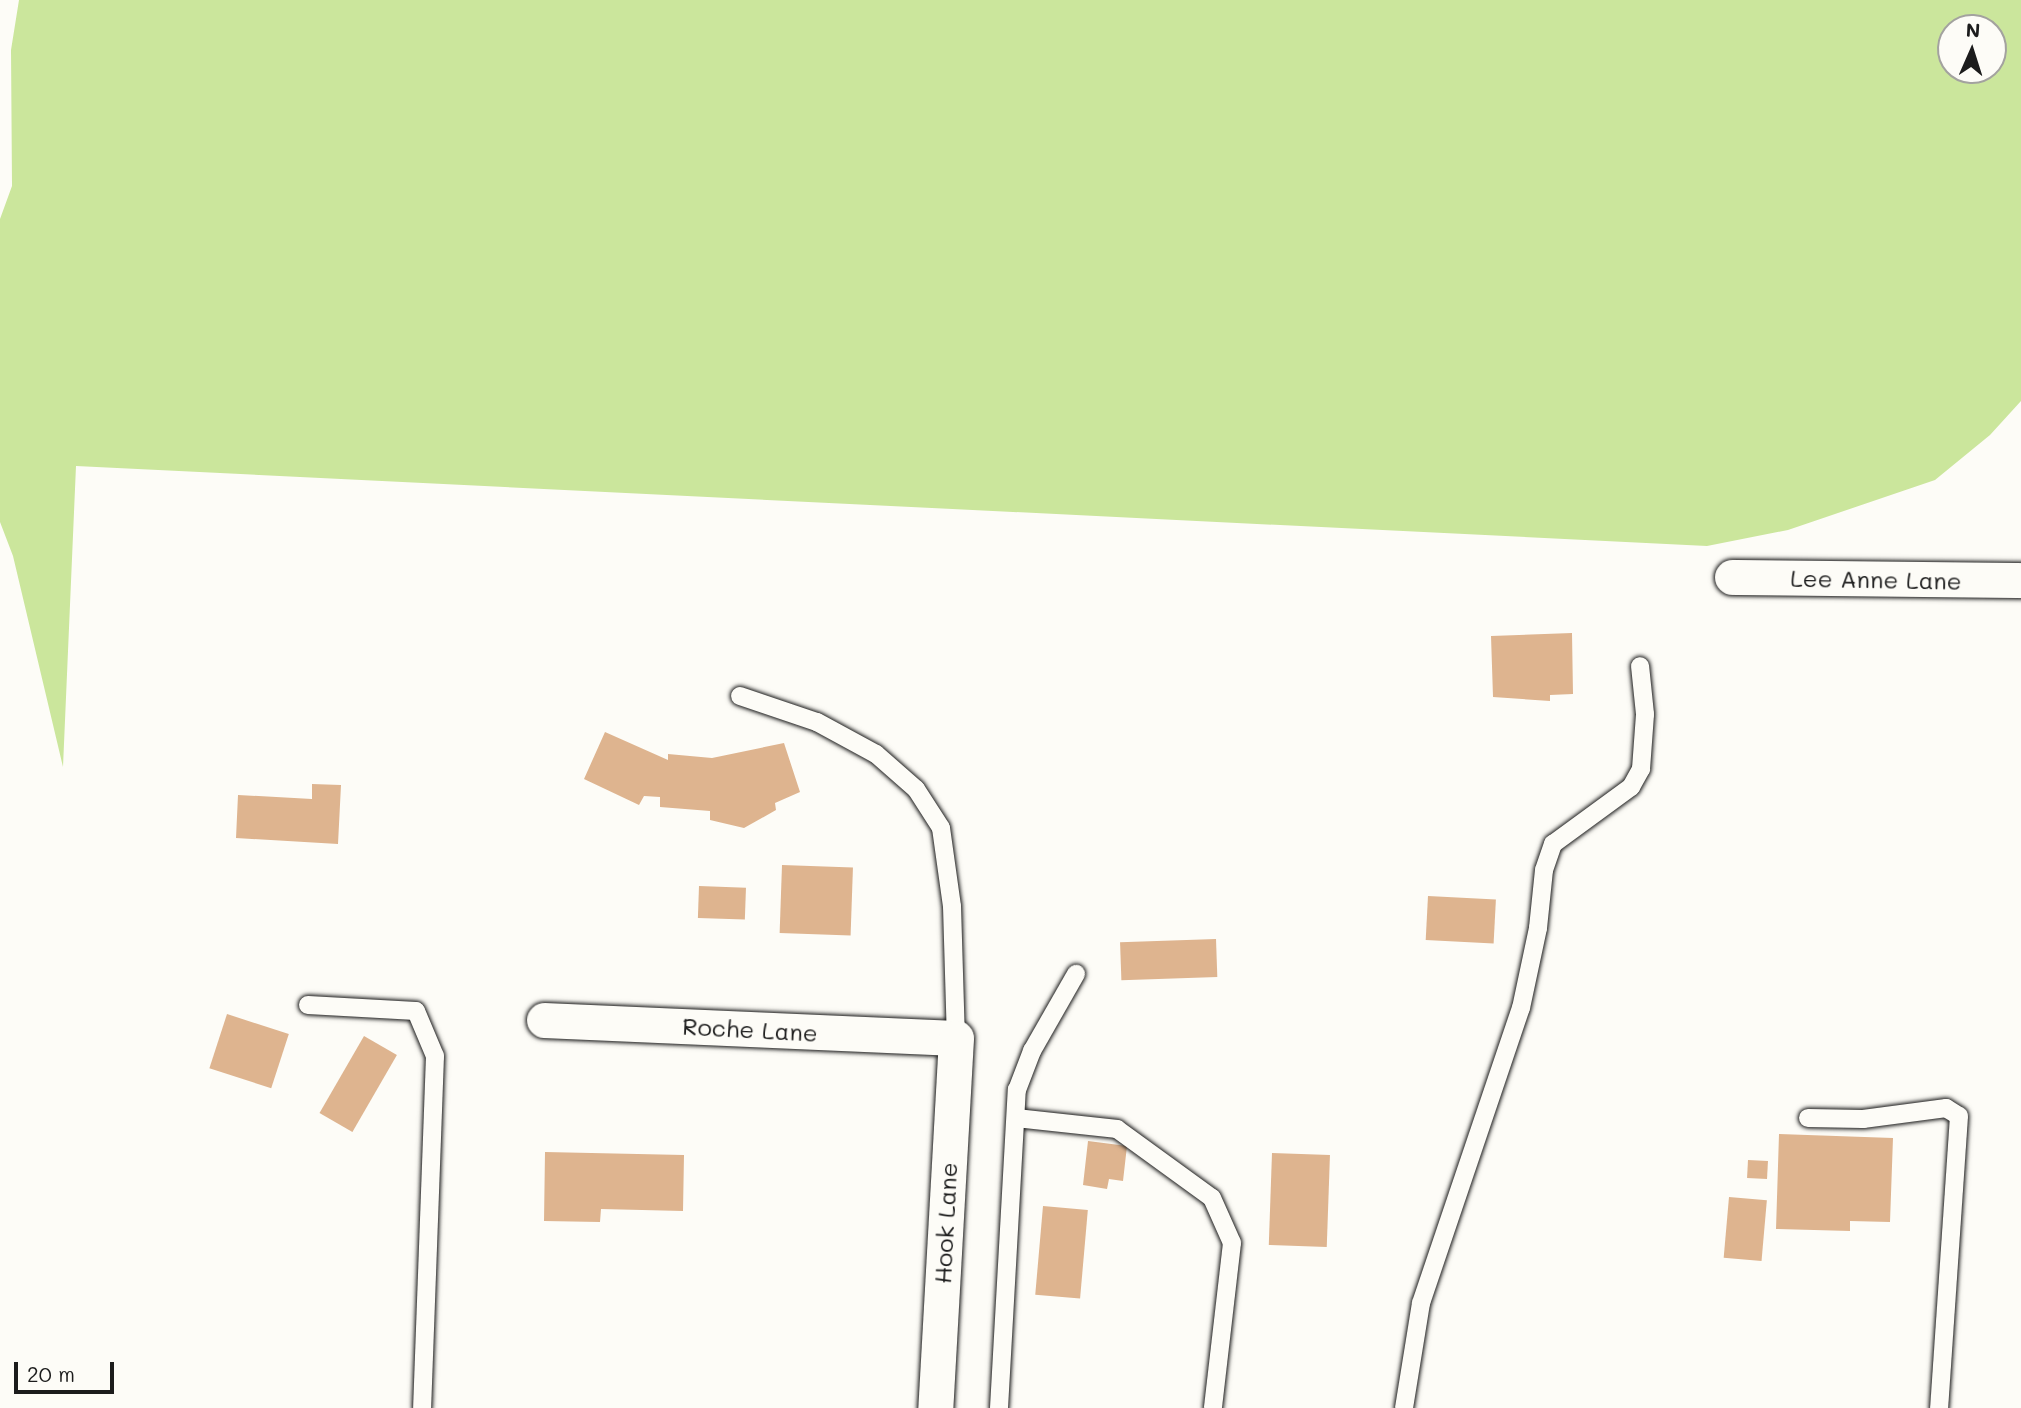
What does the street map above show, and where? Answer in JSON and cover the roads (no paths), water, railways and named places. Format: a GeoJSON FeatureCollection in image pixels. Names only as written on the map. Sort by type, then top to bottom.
{"type":"FeatureCollection","features":[{"type":"Feature","properties":{"kind":"street","name":"Lee Anne Lane"},"geometry":{"type":"LineString","coordinates":[[1732,577],[2021,580]]}},
{"type":"Feature","properties":{"kind":"street","name":"Roche Lane"},"geometry":{"type":"LineString","coordinates":[[544,1020],[956,1038]]}},
{"type":"Feature","properties":{"kind":"street","name":"Hook Lane"},"geometry":{"type":"LineString","coordinates":[[935,1408],[956,1038]]}},
{"type":"Feature","properties":{"kind":"lane"},"geometry":{"type":"LineString","coordinates":[[1404,1408],[1421,1303],[1521,1008],[1538,928],[1544,870],[1553,844],[1631,787],[1640,769],[1645,714],[1640,666]]}},
{"type":"Feature","properties":{"kind":"lane"},"geometry":{"type":"LineString","coordinates":[[740,696],[817,722],[876,754],[916,789],[941,828],[952,906],[956,1038]]}},
{"type":"Feature","properties":{"kind":"lane"},"geometry":{"type":"LineString","coordinates":[[999,1408],[1017,1090],[1032,1051],[1076,974]]}},
{"type":"Feature","properties":{"kind":"lane"},"geometry":{"type":"LineString","coordinates":[[308,1006],[416,1011],[435,1056],[422,1408]]}},
{"type":"Feature","properties":{"kind":"lane"},"geometry":{"type":"LineString","coordinates":[[1808,1118],[1863,1119],[1946,1108],[1958,1116],[1939,1408]]}},
{"type":"Feature","properties":{"kind":"lane"},"geometry":{"type":"LineString","coordinates":[[1016,1118],[1117,1129],[1212,1198],[1232,1243],[1213,1408]]}}]}
